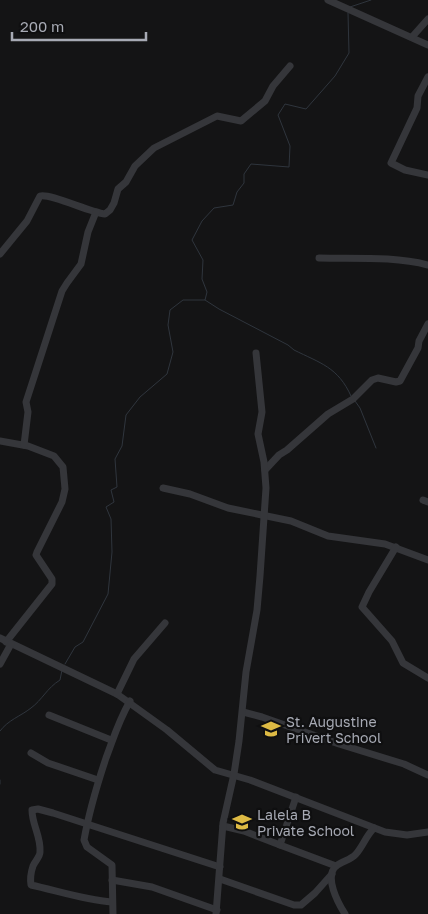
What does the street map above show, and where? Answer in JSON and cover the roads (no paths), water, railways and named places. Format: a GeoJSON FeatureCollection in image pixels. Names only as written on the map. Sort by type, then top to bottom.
{"type":"FeatureCollection","features":[{"type":"Feature","properties":{"kind":"street"},"geometry":{"type":"LineString","coordinates":[[328,0],[428,45]]}},
{"type":"Feature","properties":{"kind":"street"},"geometry":{"type":"LineString","coordinates":[[412,37],[428,19]]}},
{"type":"Feature","properties":{"kind":"street"},"geometry":{"type":"LineString","coordinates":[[0,254],[27,221],[40,196],[51,196],[70,204],[105,214],[114,203],[118,189],[126,182],[139,161],[154,148],[218,116],[241,122],[265,101],[273,86],[290,66]]}},
{"type":"Feature","properties":{"kind":"street"},"geometry":{"type":"LineString","coordinates":[[428,77],[418,96],[417,108],[391,163],[405,170],[428,175]]}},
{"type":"Feature","properties":{"kind":"street"},"geometry":{"type":"LineString","coordinates":[[24,445],[28,412],[26,402],[35,369],[62,291],[81,264],[88,232],[96,212]]}},
{"type":"Feature","properties":{"kind":"street"},"geometry":{"type":"LineString","coordinates":[[318,258],[375,259],[428,265]]}},
{"type":"Feature","properties":{"kind":"street"},"geometry":{"type":"LineString","coordinates":[[265,470],[279,455],[328,414],[353,399],[372,380],[378,378],[396,382],[400,381],[418,348],[419,341],[428,324]]}},
{"type":"Feature","properties":{"kind":"street"},"geometry":{"type":"LineString","coordinates":[[112,880],[152,887],[216,912],[223,826],[234,774],[243,712],[246,672],[257,610],[265,516],[265,470],[258,434],[262,412],[256,353]]}},
{"type":"Feature","properties":{"kind":"street"},"geometry":{"type":"LineString","coordinates":[[0,441],[24,445],[54,456],[63,467],[64,493],[62,502],[36,554],[52,579],[52,584],[6,642],[0,664]]}},
{"type":"Feature","properties":{"kind":"street"},"geometry":{"type":"LineString","coordinates":[[163,488],[185,492],[228,508],[304,524],[328,536],[376,541],[428,560]]}},
{"type":"Feature","properties":{"kind":"street"},"geometry":{"type":"LineString","coordinates":[[396,547],[362,607],[392,642],[403,663],[428,678]]}},
{"type":"Feature","properties":{"kind":"street"},"geometry":{"type":"LineString","coordinates":[[118,694],[134,659],[165,623]]}},
{"type":"Feature","properties":{"kind":"street"},"geometry":{"type":"LineString","coordinates":[[6,642],[47,659],[130,701],[216,770],[234,774],[374,828],[407,836],[428,832]]}},
{"type":"Feature","properties":{"kind":"street"},"geometry":{"type":"LineString","coordinates":[[113,914],[112,865],[87,847],[84,840],[98,780],[116,726],[130,701]]}},
{"type":"Feature","properties":{"kind":"street"},"geometry":{"type":"LineString","coordinates":[[243,712],[404,764],[428,774]]}},
{"type":"Feature","properties":{"kind":"street"},"geometry":{"type":"LineString","coordinates":[[50,716],[112,740]]}},
{"type":"Feature","properties":{"kind":"street"},"geometry":{"type":"LineString","coordinates":[[31,754],[48,764],[98,780]]}},
{"type":"Feature","properties":{"kind":"street"},"geometry":{"type":"LineString","coordinates":[[280,845],[296,797]]}},
{"type":"Feature","properties":{"kind":"street"},"geometry":{"type":"LineString","coordinates":[[112,902],[94,900],[31,885],[30,879],[40,854],[39,836],[32,820],[32,810],[38,809],[53,813],[220,867]]}},
{"type":"Feature","properties":{"kind":"street"},"geometry":{"type":"LineString","coordinates":[[223,826],[244,831],[336,866]]}},
{"type":"Feature","properties":{"kind":"street"},"geometry":{"type":"LineString","coordinates":[[220,879],[294,905],[302,905],[315,894],[332,874],[336,866],[357,853],[366,836],[374,828]]}},
{"type":"Feature","properties":{"kind":"street"},"geometry":{"type":"LineString","coordinates":[[332,874],[335,893],[345,914]]}},
{"type":"Feature","properties":{"kind":"street"},"geometry":{"type":"LineString","coordinates":[[302,905],[303,914]]}},
{"type":"Feature","properties":{"kind":"waterway"},"geometry":{"type":"LineString","coordinates":[[350,7],[371,0]]}},
{"type":"Feature","properties":{"kind":"waterway"},"geometry":{"type":"LineString","coordinates":[[65,664],[75,647],[83,642],[108,594],[112,552],[111,519],[106,507],[114,502],[111,490],[117,487],[115,459],[122,446],[126,415],[140,397],[167,374],[173,352],[168,325],[170,310],[183,300],[205,300],[207,292],[202,279],[203,260],[192,240],[202,221],[214,208],[233,205],[237,192],[244,183],[244,174],[251,164],[289,167],[290,146],[278,115],[285,104],[306,109],[335,76],[349,53],[348,13]]}},
{"type":"Feature","properties":{"kind":"waterway"},"geometry":{"type":"LineString","coordinates":[[205,300],[327,367],[340,378],[351,396]]}},
{"type":"Feature","properties":{"kind":"waterway"},"geometry":{"type":"LineString","coordinates":[[355,401],[360,408],[376,448]]}},
{"type":"Feature","properties":{"kind":"waterway"},"geometry":{"type":"LineString","coordinates":[[0,731],[35,705],[60,680],[62,670]]}},
{"type":"Feature","properties":{"kind":"place","name":"St. Augustine Privert School"},"geometry":{"type":"Point","coordinates":[271,729]}},
{"type":"Feature","properties":{"kind":"place","name":"Lalela B Private School"},"geometry":{"type":"Point","coordinates":[242,822]}}]}
